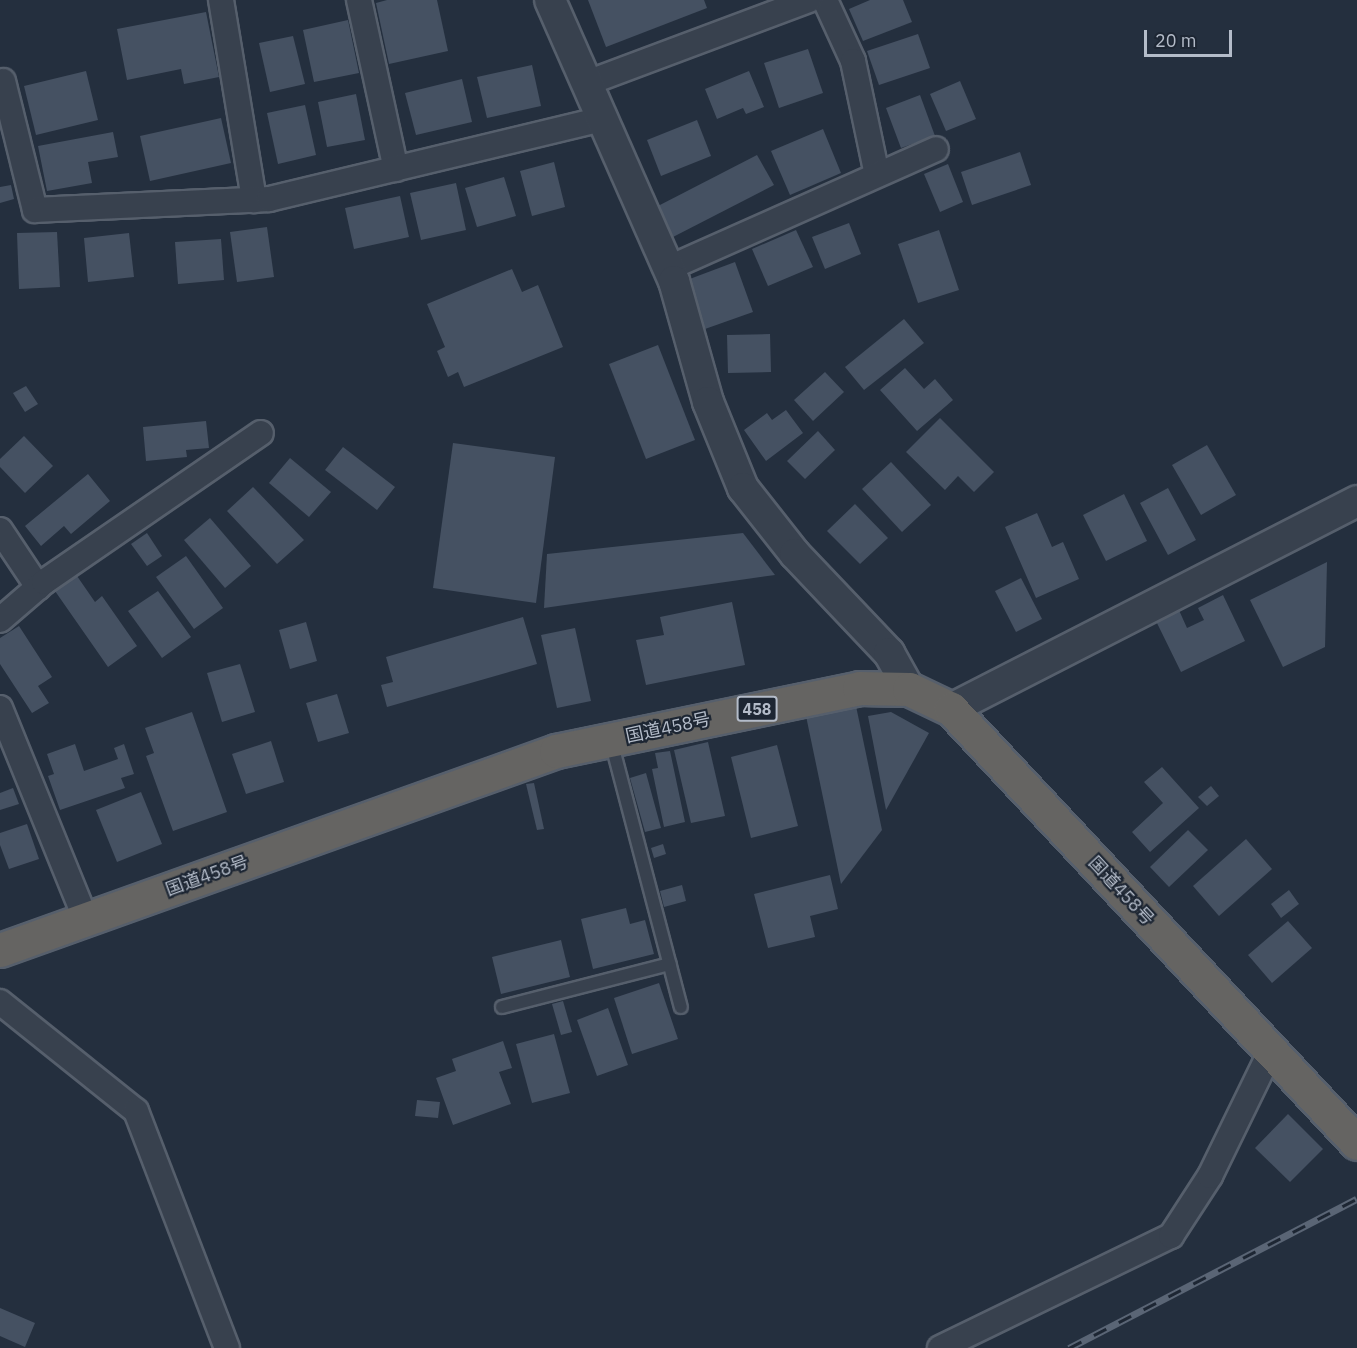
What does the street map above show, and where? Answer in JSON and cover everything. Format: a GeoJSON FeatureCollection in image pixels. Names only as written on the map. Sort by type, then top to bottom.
{"type":"FeatureCollection","features":[{"type":"Feature","properties":{"kind":"highway","name":"国道458号"},"geometry":{"type":"LineString","coordinates":[[0,950],[556,751],[859,688],[909,689],[951,709],[1357,1143]]}},
{"type":"Feature","properties":{"kind":"street"},"geometry":{"type":"LineString","coordinates":[[221,0],[254,200]]}},
{"type":"Feature","properties":{"kind":"street"},"geometry":{"type":"LineString","coordinates":[[359,0],[396,169]]}},
{"type":"Feature","properties":{"kind":"street"},"geometry":{"type":"LineString","coordinates":[[550,0],[669,268],[708,402],[743,488],[795,554],[889,653],[909,689]]}},
{"type":"Feature","properties":{"kind":"street"},"geometry":{"type":"LineString","coordinates":[[587,83],[809,0]]}},
{"type":"Feature","properties":{"kind":"street"},"geometry":{"type":"LineString","coordinates":[[825,0],[853,61],[877,175]]}},
{"type":"Feature","properties":{"kind":"street"},"geometry":{"type":"LineString","coordinates":[[3,81],[36,210],[269,199],[603,120]]}},
{"type":"Feature","properties":{"kind":"street"},"geometry":{"type":"LineString","coordinates":[[669,268],[936,149]]}},
{"type":"Feature","properties":{"kind":"street"},"geometry":{"type":"LineString","coordinates":[[0,620],[38,587],[261,433]]}},
{"type":"Feature","properties":{"kind":"street"},"geometry":{"type":"LineString","coordinates":[[951,709],[1357,501]]}},
{"type":"Feature","properties":{"kind":"street"},"geometry":{"type":"LineString","coordinates":[[0,530],[38,587]]}},
{"type":"Feature","properties":{"kind":"street"},"geometry":{"type":"LineString","coordinates":[[0,708],[86,920]]}},
{"type":"Feature","properties":{"kind":"street"},"geometry":{"type":"LineString","coordinates":[[0,1002],[136,1111],[226,1348]]}},
{"type":"Feature","properties":{"kind":"street"},"geometry":{"type":"LineString","coordinates":[[940,1348],[1171,1236],[1210,1176],[1271,1051]]}},
{"type":"Feature","properties":{"kind":"lane"},"geometry":{"type":"LineString","coordinates":[[611,740],[681,1007]]}},
{"type":"Feature","properties":{"kind":"lane"},"geometry":{"type":"LineString","coordinates":[[502,1007],[670,964]]}},
{"type":"Feature","properties":{"kind":"building"},"geometry":{"type":"Polygon","coordinates":[[[387,0],[437,0],[448,51],[389,64],[376,3],[387,0]]]}},
{"type":"Feature","properties":{"kind":"building"},"geometry":{"type":"Polygon","coordinates":[[[588,0],[704,0],[707,8],[606,47],[588,0]]]}},
{"type":"Feature","properties":{"kind":"building"},"geometry":{"type":"Polygon","coordinates":[[[870,0],[903,0],[912,22],[863,41],[849,9],[870,0]]]}},
{"type":"Feature","properties":{"kind":"building"},"geometry":{"type":"Polygon","coordinates":[[[206,12],[219,77],[184,84],[181,69],[127,80],[117,29],[206,12]]]}},
{"type":"Feature","properties":{"kind":"building"},"geometry":{"type":"Polygon","coordinates":[[[348,20],[359,73],[314,82],[303,30],[348,20]]]}},
{"type":"Feature","properties":{"kind":"building"},"geometry":{"type":"Polygon","coordinates":[[[918,34],[930,68],[879,85],[867,51],[918,34]]]}},
{"type":"Feature","properties":{"kind":"building"},"geometry":{"type":"Polygon","coordinates":[[[293,36],[305,84],[270,92],[259,43],[293,36]]]}},
{"type":"Feature","properties":{"kind":"building"},"geometry":{"type":"Polygon","coordinates":[[[808,49],[823,93],[779,108],[764,63],[808,49]]]}},
{"type":"Feature","properties":{"kind":"building"},"geometry":{"type":"Polygon","coordinates":[[[532,65],[541,106],[487,118],[477,77],[532,65]]]}},
{"type":"Feature","properties":{"kind":"building"},"geometry":{"type":"Polygon","coordinates":[[[86,71],[98,120],[36,135],[24,86],[86,71]]]}},
{"type":"Feature","properties":{"kind":"building"},"geometry":{"type":"Polygon","coordinates":[[[749,71],[764,107],[746,114],[743,108],[717,119],[705,89],[749,71]]]}},
{"type":"Feature","properties":{"kind":"building"},"geometry":{"type":"Polygon","coordinates":[[[462,79],[472,122],[416,135],[405,93],[462,79]]]}},
{"type":"Feature","properties":{"kind":"building"},"geometry":{"type":"Polygon","coordinates":[[[960,81],[976,119],[946,131],[930,94],[960,81]]]}},
{"type":"Feature","properties":{"kind":"building"},"geometry":{"type":"Polygon","coordinates":[[[356,94],[365,140],[327,147],[318,102],[356,94]]]}},
{"type":"Feature","properties":{"kind":"building"},"geometry":{"type":"Polygon","coordinates":[[[920,95],[935,136],[901,148],[886,108],[920,95]]]}},
{"type":"Feature","properties":{"kind":"building"},"geometry":{"type":"Polygon","coordinates":[[[305,105],[316,155],[278,164],[267,113],[305,105]]]}},
{"type":"Feature","properties":{"kind":"building"},"geometry":{"type":"Polygon","coordinates":[[[221,118],[231,163],[150,181],[140,136],[221,118]]]}},
{"type":"Feature","properties":{"kind":"building"},"geometry":{"type":"Polygon","coordinates":[[[697,120],[711,156],[661,176],[647,140],[697,120]]]}},
{"type":"Feature","properties":{"kind":"building"},"geometry":{"type":"Polygon","coordinates":[[[823,129],[841,173],[790,195],[771,151],[823,129]]]}},
{"type":"Feature","properties":{"kind":"building"},"geometry":{"type":"Polygon","coordinates":[[[113,132],[118,157],[88,162],[92,183],[47,191],[38,146],[113,132]]]}},
{"type":"Feature","properties":{"kind":"building"},"geometry":{"type":"Polygon","coordinates":[[[1020,152],[1031,185],[972,205],[961,172],[1020,152]]]}},
{"type":"Feature","properties":{"kind":"building"},"geometry":{"type":"Polygon","coordinates":[[[757,155],[774,185],[673,237],[658,206],[757,155]]]}},
{"type":"Feature","properties":{"kind":"building"},"geometry":{"type":"Polygon","coordinates":[[[554,162],[565,207],[532,216],[520,171],[554,162]]]}},
{"type":"Feature","properties":{"kind":"building"},"geometry":{"type":"Polygon","coordinates":[[[948,164],[963,202],[940,212],[924,174],[948,164]]]}},
{"type":"Feature","properties":{"kind":"building"},"geometry":{"type":"Polygon","coordinates":[[[504,177],[516,216],[477,227],[465,188],[504,177]]]}},
{"type":"Feature","properties":{"kind":"building"},"geometry":{"type":"Polygon","coordinates":[[[456,183],[466,230],[421,240],[410,193],[456,183]]]}},
{"type":"Feature","properties":{"kind":"building"},"geometry":{"type":"Polygon","coordinates":[[[11,185],[14,199],[0,203],[0,187],[11,185]]]}},
{"type":"Feature","properties":{"kind":"building"},"geometry":{"type":"Polygon","coordinates":[[[400,196],[409,237],[354,249],[345,208],[400,196]]]}},
{"type":"Feature","properties":{"kind":"building"},"geometry":{"type":"Polygon","coordinates":[[[849,223],[861,254],[825,269],[812,237],[849,223]]]}},
{"type":"Feature","properties":{"kind":"building"},"geometry":{"type":"Polygon","coordinates":[[[267,227],[274,277],[237,282],[230,232],[267,227]]]}},
{"type":"Feature","properties":{"kind":"building"},"geometry":{"type":"Polygon","coordinates":[[[796,230],[813,267],[768,286],[752,249],[796,230]]]}},
{"type":"Feature","properties":{"kind":"building"},"geometry":{"type":"Polygon","coordinates":[[[939,230],[959,290],[918,303],[898,244],[939,230]]]}},
{"type":"Feature","properties":{"kind":"building"},"geometry":{"type":"Polygon","coordinates":[[[57,232],[60,287],[19,289],[17,233],[57,232]]]}},
{"type":"Feature","properties":{"kind":"building"},"geometry":{"type":"Polygon","coordinates":[[[129,233],[134,277],[88,282],[84,238],[129,233]]]}},
{"type":"Feature","properties":{"kind":"building"},"geometry":{"type":"Polygon","coordinates":[[[221,239],[224,280],[178,284],[175,242],[221,239]]]}},
{"type":"Feature","properties":{"kind":"building"},"geometry":{"type":"Polygon","coordinates":[[[735,262],[753,312],[705,329],[687,280],[735,262]]]}},
{"type":"Feature","properties":{"kind":"building"},"geometry":{"type":"Polygon","coordinates":[[[512,269],[522,292],[538,285],[563,347],[464,387],[458,372],[448,377],[437,351],[445,347],[427,304],[512,269]]]}},
{"type":"Feature","properties":{"kind":"building"},"geometry":{"type":"Polygon","coordinates":[[[904,319],[924,343],[864,390],[845,367],[904,319]]]}},
{"type":"Feature","properties":{"kind":"building"},"geometry":{"type":"Polygon","coordinates":[[[770,334],[771,372],[728,373],[727,335],[770,334]]]}},
{"type":"Feature","properties":{"kind":"building"},"geometry":{"type":"Polygon","coordinates":[[[658,345],[695,440],[646,459],[609,364],[658,345]]]}},
{"type":"Feature","properties":{"kind":"building"},"geometry":{"type":"Polygon","coordinates":[[[905,368],[924,389],[935,379],[953,400],[917,431],[880,390],[905,368]]]}},
{"type":"Feature","properties":{"kind":"building"},"geometry":{"type":"Polygon","coordinates":[[[825,372],[844,392],[813,421],[794,400],[825,372]]]}},
{"type":"Feature","properties":{"kind":"building"},"geometry":{"type":"Polygon","coordinates":[[[26,386],[38,404],[25,412],[13,393],[26,386]]]}},
{"type":"Feature","properties":{"kind":"building"},"geometry":{"type":"Polygon","coordinates":[[[786,410],[803,433],[766,461],[744,430],[767,413],[772,420],[786,410]]]}},
{"type":"Feature","properties":{"kind":"building"},"geometry":{"type":"Polygon","coordinates":[[[940,418],[994,472],[974,492],[958,476],[945,490],[906,452],[940,418]]]}},
{"type":"Feature","properties":{"kind":"building"},"geometry":{"type":"Polygon","coordinates":[[[206,421],[209,448],[186,450],[187,457],[146,461],[143,427],[206,421]]]}},
{"type":"Feature","properties":{"kind":"building"},"geometry":{"type":"Polygon","coordinates":[[[818,431],[835,450],[805,479],[787,461],[818,431]]]}},
{"type":"Feature","properties":{"kind":"building"},"geometry":{"type":"Polygon","coordinates":[[[24,436],[53,466],[25,493],[0,467],[0,459],[24,436]]]}},
{"type":"Feature","properties":{"kind":"building"},"geometry":{"type":"Polygon","coordinates":[[[453,443],[555,457],[536,603],[433,588],[453,443]]]}},
{"type":"Feature","properties":{"kind":"building"},"geometry":{"type":"Polygon","coordinates":[[[1207,445],[1236,495],[1201,515],[1172,465],[1207,445]]]}},
{"type":"Feature","properties":{"kind":"building"},"geometry":{"type":"Polygon","coordinates":[[[343,447],[395,487],[377,510],[325,470],[343,447]]]}},
{"type":"Feature","properties":{"kind":"building"},"geometry":{"type":"Polygon","coordinates":[[[290,458],[331,492],[309,517],[269,483],[290,458]]]}},
{"type":"Feature","properties":{"kind":"building"},"geometry":{"type":"Polygon","coordinates":[[[891,462],[931,505],[902,532],[862,489],[891,462]]]}},
{"type":"Feature","properties":{"kind":"building"},"geometry":{"type":"Polygon","coordinates":[[[88,474],[110,501],[71,534],[64,526],[41,546],[25,526],[88,474]]]}},
{"type":"Feature","properties":{"kind":"building"},"geometry":{"type":"Polygon","coordinates":[[[253,487],[304,540],[277,564],[227,511],[253,487]]]}},
{"type":"Feature","properties":{"kind":"building"},"geometry":{"type":"Polygon","coordinates":[[[1168,488],[1196,540],[1168,555],[1140,503],[1168,488]]]}},
{"type":"Feature","properties":{"kind":"building"},"geometry":{"type":"Polygon","coordinates":[[[1124,494],[1147,541],[1106,561],[1083,515],[1124,494]]]}},
{"type":"Feature","properties":{"kind":"building"},"geometry":{"type":"Polygon","coordinates":[[[855,504],[888,538],[860,564],[827,531],[855,504]]]}},
{"type":"Feature","properties":{"kind":"building"},"geometry":{"type":"Polygon","coordinates":[[[1037,513],[1052,547],[1063,542],[1079,579],[1036,598],[1005,527],[1037,513]]]}},
{"type":"Feature","properties":{"kind":"building"},"geometry":{"type":"Polygon","coordinates":[[[210,518],[251,566],[225,588],[184,540],[210,518]]]}},
{"type":"Feature","properties":{"kind":"building"},"geometry":{"type":"Polygon","coordinates":[[[147,533],[162,556],[147,566],[131,544],[147,533]]]}},
{"type":"Feature","properties":{"kind":"building"},"geometry":{"type":"Polygon","coordinates":[[[743,533],[775,575],[544,608],[547,554],[743,533]]]}},
{"type":"Feature","properties":{"kind":"building"},"geometry":{"type":"Polygon","coordinates":[[[186,556],[223,608],[194,629],[156,577],[186,556]]]}},
{"type":"Feature","properties":{"kind":"building"},"geometry":{"type":"Polygon","coordinates":[[[1327,562],[1325,647],[1283,667],[1250,600],[1327,562]]]}},
{"type":"Feature","properties":{"kind":"building"},"geometry":{"type":"Polygon","coordinates":[[[77,576],[95,602],[102,596],[137,646],[108,667],[55,591],[77,576]]]}},
{"type":"Feature","properties":{"kind":"building"},"geometry":{"type":"Polygon","coordinates":[[[1021,578],[1042,619],[1016,632],[995,591],[1021,578]]]}},
{"type":"Feature","properties":{"kind":"building"},"geometry":{"type":"Polygon","coordinates":[[[158,591],[191,637],[162,658],[128,611],[158,591]]]}},
{"type":"Feature","properties":{"kind":"building"},"geometry":{"type":"Polygon","coordinates":[[[1223,595],[1245,641],[1181,672],[1155,619],[1178,608],[1187,628],[1204,620],[1198,608],[1223,595]]]}},
{"type":"Feature","properties":{"kind":"building"},"geometry":{"type":"Polygon","coordinates":[[[732,602],[745,665],[646,685],[636,640],[664,635],[660,617],[732,602]]]}},
{"type":"Feature","properties":{"kind":"building"},"geometry":{"type":"Polygon","coordinates":[[[523,617],[537,664],[387,707],[381,685],[393,682],[386,657],[523,617]]]}},
{"type":"Feature","properties":{"kind":"building"},"geometry":{"type":"Polygon","coordinates":[[[306,622],[317,661],[290,669],[279,630],[306,622]]]}},
{"type":"Feature","properties":{"kind":"building"},"geometry":{"type":"Polygon","coordinates":[[[19,626],[52,677],[38,686],[49,703],[32,713],[0,664],[0,638],[19,626]]]}},
{"type":"Feature","properties":{"kind":"building"},"geometry":{"type":"Polygon","coordinates":[[[575,628],[591,701],[557,708],[541,635],[575,628]]]}},
{"type":"Feature","properties":{"kind":"building"},"geometry":{"type":"Polygon","coordinates":[[[240,664],[255,712],[222,722],[207,673],[240,664]]]}},
{"type":"Feature","properties":{"kind":"building"},"geometry":{"type":"Polygon","coordinates":[[[337,694],[349,733],[318,742],[306,703],[337,694]]]}},
{"type":"Feature","properties":{"kind":"building"},"geometry":{"type":"Polygon","coordinates":[[[856,706],[882,830],[841,884],[806,716],[856,706]]]}},
{"type":"Feature","properties":{"kind":"building"},"geometry":{"type":"Polygon","coordinates":[[[192,712],[227,812],[173,831],[146,756],[154,753],[145,728],[192,712]]]}},
{"type":"Feature","properties":{"kind":"building"},"geometry":{"type":"Polygon","coordinates":[[[891,712],[929,733],[886,810],[868,716],[891,712]]]}},
{"type":"Feature","properties":{"kind":"building"},"geometry":{"type":"Polygon","coordinates":[[[271,741],[284,782],[246,794],[232,754],[271,741]]]}},
{"type":"Feature","properties":{"kind":"building"},"geometry":{"type":"Polygon","coordinates":[[[708,742],[725,816],[691,823],[674,750],[708,742]]]}},
{"type":"Feature","properties":{"kind":"building"},"geometry":{"type":"Polygon","coordinates":[[[75,744],[84,771],[118,759],[114,748],[124,744],[134,774],[121,778],[125,788],[60,810],[48,776],[54,774],[47,754],[75,744]]]}},
{"type":"Feature","properties":{"kind":"building"},"geometry":{"type":"Polygon","coordinates":[[[777,745],[798,826],[751,838],[731,757],[777,745]]]}},
{"type":"Feature","properties":{"kind":"building"},"geometry":{"type":"Polygon","coordinates":[[[670,751],[685,822],[664,827],[652,769],[658,768],[655,753],[670,751]]]}},
{"type":"Feature","properties":{"kind":"building"},"geometry":{"type":"Polygon","coordinates":[[[1162,767],[1199,808],[1150,852],[1132,832],[1163,803],[1144,782],[1162,767]]]}},
{"type":"Feature","properties":{"kind":"building"},"geometry":{"type":"Polygon","coordinates":[[[646,773],[661,828],[645,832],[630,778],[646,773]]]}},
{"type":"Feature","properties":{"kind":"building"},"geometry":{"type":"Polygon","coordinates":[[[534,783],[544,829],[537,830],[526,784],[534,783]]]}},
{"type":"Feature","properties":{"kind":"building"},"geometry":{"type":"Polygon","coordinates":[[[1211,786],[1219,796],[1207,806],[1198,797],[1211,786]]]}},
{"type":"Feature","properties":{"kind":"building"},"geometry":{"type":"Polygon","coordinates":[[[13,788],[19,804],[0,810],[0,793],[13,788]]]}},
{"type":"Feature","properties":{"kind":"building"},"geometry":{"type":"Polygon","coordinates":[[[141,792],[162,844],[117,862],[96,810],[141,792]]]}},
{"type":"Feature","properties":{"kind":"building"},"geometry":{"type":"Polygon","coordinates":[[[27,824],[39,859],[9,869],[0,845],[0,833],[27,824]]]}},
{"type":"Feature","properties":{"kind":"building"},"geometry":{"type":"Polygon","coordinates":[[[1188,830],[1208,850],[1169,887],[1150,867],[1188,830]]]}},
{"type":"Feature","properties":{"kind":"building"},"geometry":{"type":"Polygon","coordinates":[[[1246,839],[1272,869],[1219,916],[1193,886],[1246,839]]]}},
{"type":"Feature","properties":{"kind":"building"},"geometry":{"type":"Polygon","coordinates":[[[663,844],[666,854],[654,858],[651,848],[663,844]]]}},
{"type":"Feature","properties":{"kind":"building"},"geometry":{"type":"Polygon","coordinates":[[[830,875],[838,909],[810,916],[815,937],[768,948],[754,894],[830,875]]]}},
{"type":"Feature","properties":{"kind":"building"},"geometry":{"type":"Polygon","coordinates":[[[682,885],[686,901],[664,907],[660,891],[682,885]]]}},
{"type":"Feature","properties":{"kind":"building"},"geometry":{"type":"Polygon","coordinates":[[[1289,890],[1299,904],[1281,918],[1271,904],[1289,890]]]}},
{"type":"Feature","properties":{"kind":"building"},"geometry":{"type":"Polygon","coordinates":[[[626,908],[630,924],[645,920],[654,954],[593,969],[581,919],[626,908]]]}},
{"type":"Feature","properties":{"kind":"building"},"geometry":{"type":"Polygon","coordinates":[[[1288,921],[1312,948],[1272,983],[1248,955],[1288,921]]]}},
{"type":"Feature","properties":{"kind":"building"},"geometry":{"type":"Polygon","coordinates":[[[561,940],[570,977],[501,994],[492,957],[561,940]]]}},
{"type":"Feature","properties":{"kind":"building"},"geometry":{"type":"Polygon","coordinates":[[[659,983],[678,1039],[632,1054],[614,998],[659,983]]]}},
{"type":"Feature","properties":{"kind":"building"},"geometry":{"type":"Polygon","coordinates":[[[563,1001],[572,1032],[561,1035],[552,1004],[563,1001]]]}},
{"type":"Feature","properties":{"kind":"building"},"geometry":{"type":"Polygon","coordinates":[[[608,1008],[628,1065],[597,1076],[577,1020],[608,1008]]]}},
{"type":"Feature","properties":{"kind":"building"},"geometry":{"type":"Polygon","coordinates":[[[554,1034],[570,1093],[532,1103],[516,1044],[554,1034]]]}},
{"type":"Feature","properties":{"kind":"building"},"geometry":{"type":"Polygon","coordinates":[[[503,1041],[512,1068],[499,1072],[511,1104],[453,1125],[436,1078],[456,1071],[452,1059],[503,1041]]]}},
{"type":"Feature","properties":{"kind":"building"},"geometry":{"type":"Polygon","coordinates":[[[417,1100],[440,1102],[438,1118],[415,1116],[417,1100]]]}},
{"type":"Feature","properties":{"kind":"building"},"geometry":{"type":"Polygon","coordinates":[[[1288,1114],[1323,1149],[1290,1182],[1255,1148],[1288,1114]]]}},
{"type":"Feature","properties":{"kind":"building"},"geometry":{"type":"Polygon","coordinates":[[[0,1308],[35,1323],[25,1347],[0,1336],[0,1308]]]}},
{"type":"Feature","properties":{"kind":"railway"},"geometry":{"type":"LineString","coordinates":[[1069,1348],[1357,1199]]}}]}
